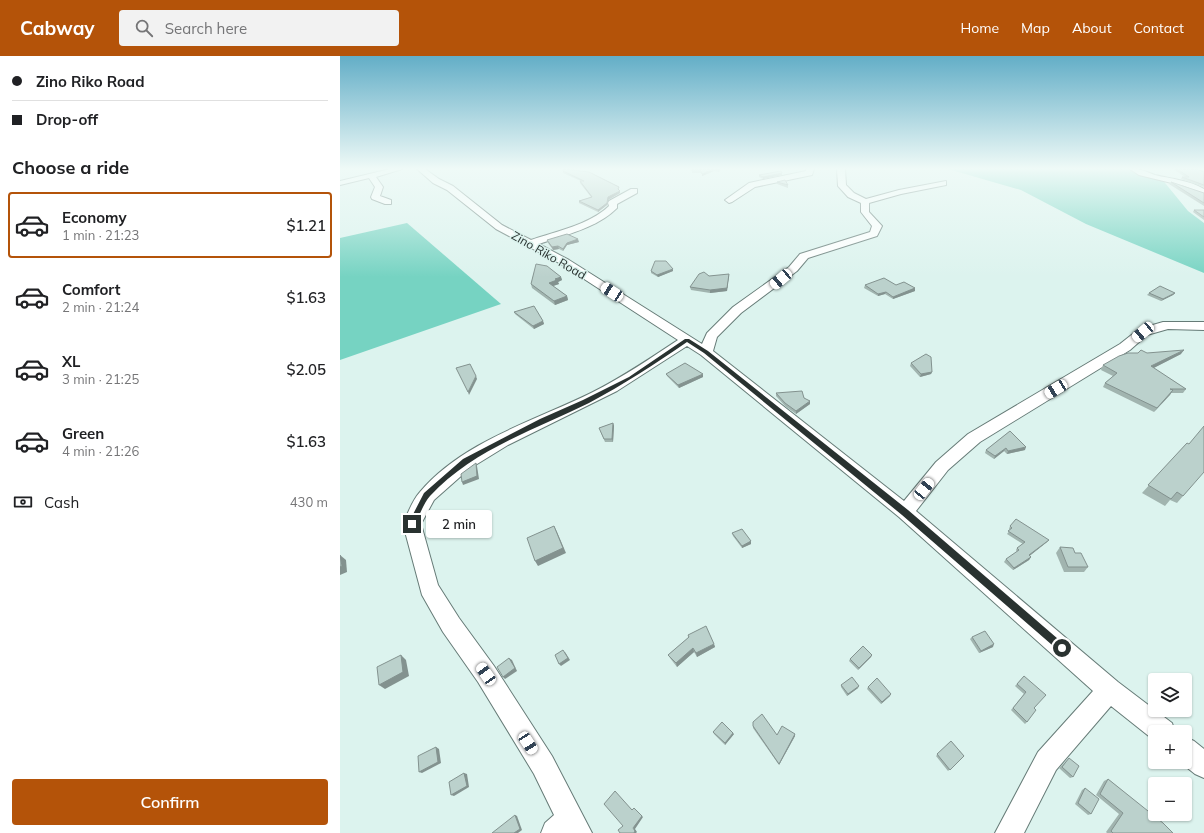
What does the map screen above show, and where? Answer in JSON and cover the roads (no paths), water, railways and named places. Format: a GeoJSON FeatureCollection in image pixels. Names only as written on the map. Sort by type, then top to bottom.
{"type":"FeatureCollection","features":[{"type":"Feature","properties":{"kind":"street","name":"Zino Riko Road"},"geometry":{"type":"LineString","coordinates":[[472,205],[499,227],[532,243],[565,262],[706,352],[905,512],[1110,690],[1154,725]]}},
{"type":"Feature","properties":{"kind":"street"},"geometry":{"type":"LineString","coordinates":[[532,243],[579,226],[610,211],[614,205]]}},
{"type":"Feature","properties":{"kind":"street"},"geometry":{"type":"LineString","coordinates":[[706,352],[711,336],[737,310],[793,269],[804,256],[874,234],[877,226],[865,212],[865,205]]}},
{"type":"Feature","properties":{"kind":"street"},"geometry":{"type":"LineString","coordinates":[[905,512],[942,466],[974,438],[1125,347],[1143,332],[1167,325],[1204,326]]}},
{"type":"Feature","properties":{"kind":"street"},"geometry":{"type":"LineString","coordinates":[[568,828],[543,765],[486,674],[451,625],[429,588],[412,524],[427,495],[465,461],[543,420],[585,402],[631,378],[687,340]]}},
{"type":"Feature","properties":{"kind":"street"},"geometry":{"type":"LineString","coordinates":[[1009,833],[1047,761],[1110,690]]}},
{"type":"Feature","properties":{"kind":"street"},"geometry":{"type":"LineString","coordinates":[[1192,756],[1204,765]]}}]}
